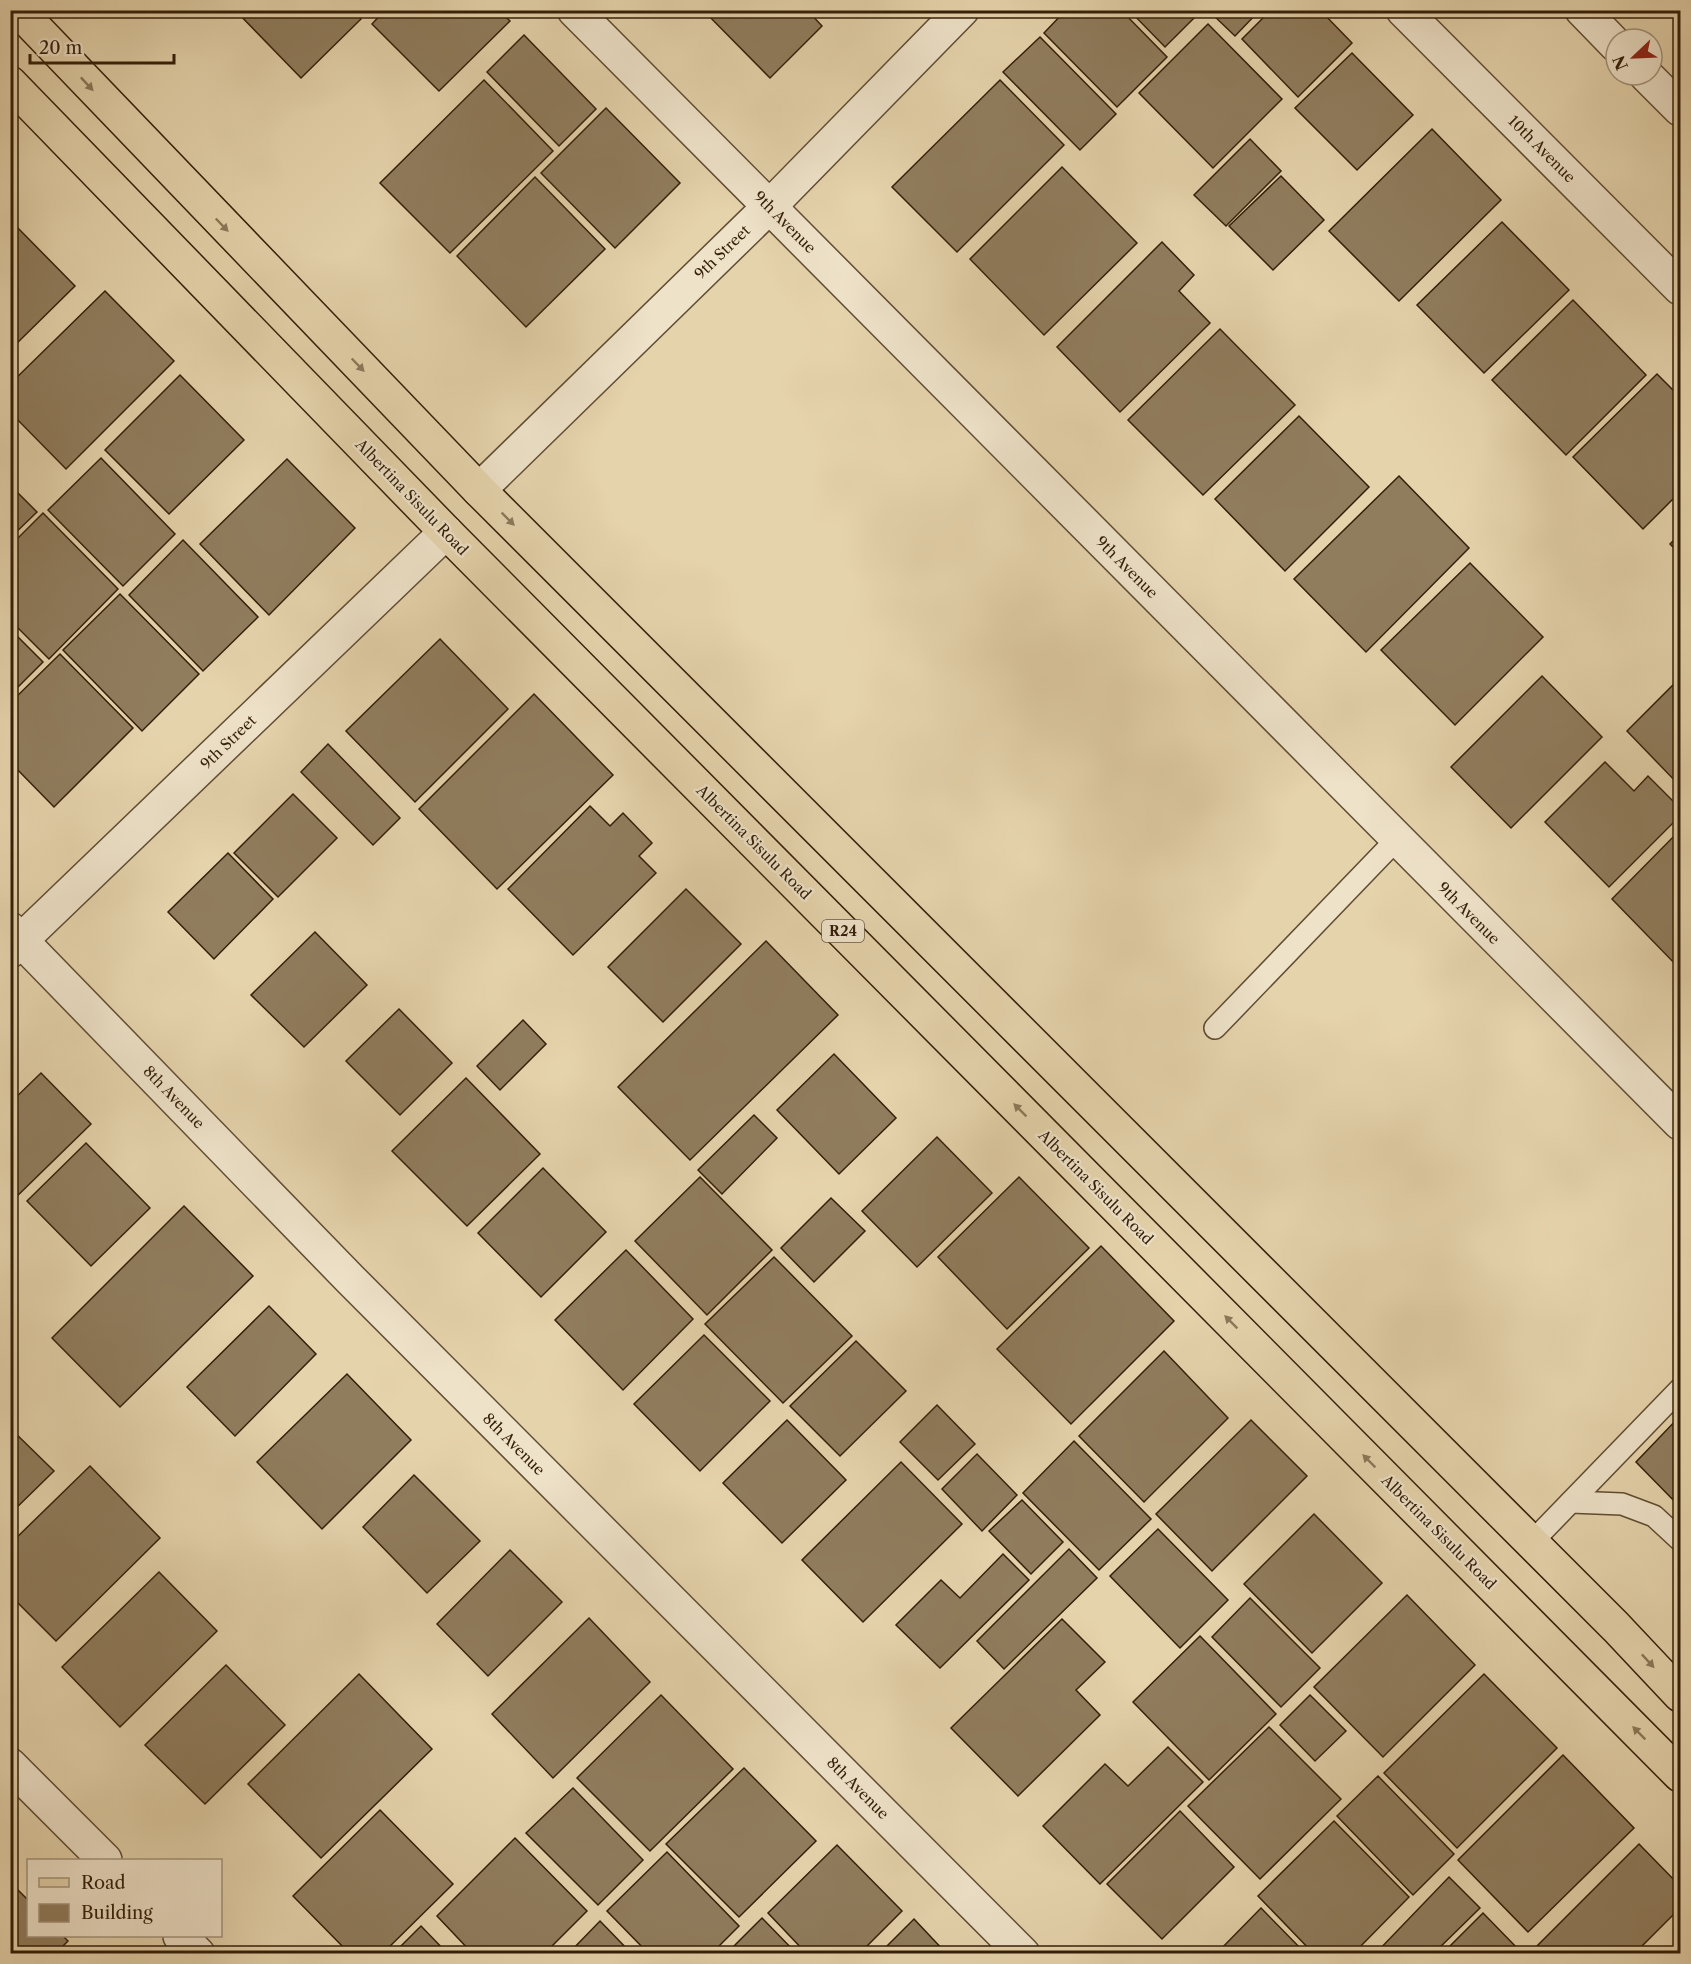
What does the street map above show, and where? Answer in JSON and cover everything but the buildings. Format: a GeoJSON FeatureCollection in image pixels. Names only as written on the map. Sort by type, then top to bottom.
{"type":"FeatureCollection","features":[{"type":"Feature","properties":{"kind":"main road"},"geometry":{"type":"LineString","coordinates":[[18,10],[479,490],[987,994],[1680,1695]]}},
{"type":"Feature","properties":{"kind":"main road","name":"Albertina Sisulu Road"},"geometry":{"type":"LineString","coordinates":[[10,83],[446,532],[1680,1775]]}},
{"type":"Feature","properties":{"kind":"street","name":"9th Avenue"},"geometry":{"type":"LineString","coordinates":[[574,10],[1680,1124]]}},
{"type":"Feature","properties":{"kind":"street","name":"9th Street"},"geometry":{"type":"LineString","coordinates":[[479,490],[770,206],[963,10]]}},
{"type":"Feature","properties":{"kind":"street","name":"10th Avenue"},"geometry":{"type":"LineString","coordinates":[[1402,10],[1680,288]]}},
{"type":"Feature","properties":{"kind":"street"},"geometry":{"type":"LineString","coordinates":[[1582,10],[1604,33]]}},
{"type":"Feature","properties":{"kind":"street"},"geometry":{"type":"LineString","coordinates":[[1658,87],[1680,110]]}},
{"type":"Feature","properties":{"kind":"street","name":"9th Street"},"geometry":{"type":"LineString","coordinates":[[14,940],[446,532]]}},
{"type":"Feature","properties":{"kind":"street","name":"8th Avenue"},"geometry":{"type":"LineString","coordinates":[[14,940],[1023,1953]]}},
{"type":"Feature","properties":{"kind":"street"},"geometry":{"type":"LineString","coordinates":[[10,1765],[104,1859]]}},
{"type":"Feature","properties":{"kind":"street"},"geometry":{"type":"LineString","coordinates":[[182,1937],[198,1953]]}},
{"type":"Feature","properties":{"kind":"lane"},"geometry":{"type":"LineString","coordinates":[[1215,1028],[1396,840]]}},
{"type":"Feature","properties":{"kind":"lane"},"geometry":{"type":"LineString","coordinates":[[1531,1543],[1680,1389]]}},
{"type":"Feature","properties":{"kind":"lane"},"geometry":{"type":"LineString","coordinates":[[1570,1502],[1622,1504],[1654,1516],[1680,1540]]}}]}
